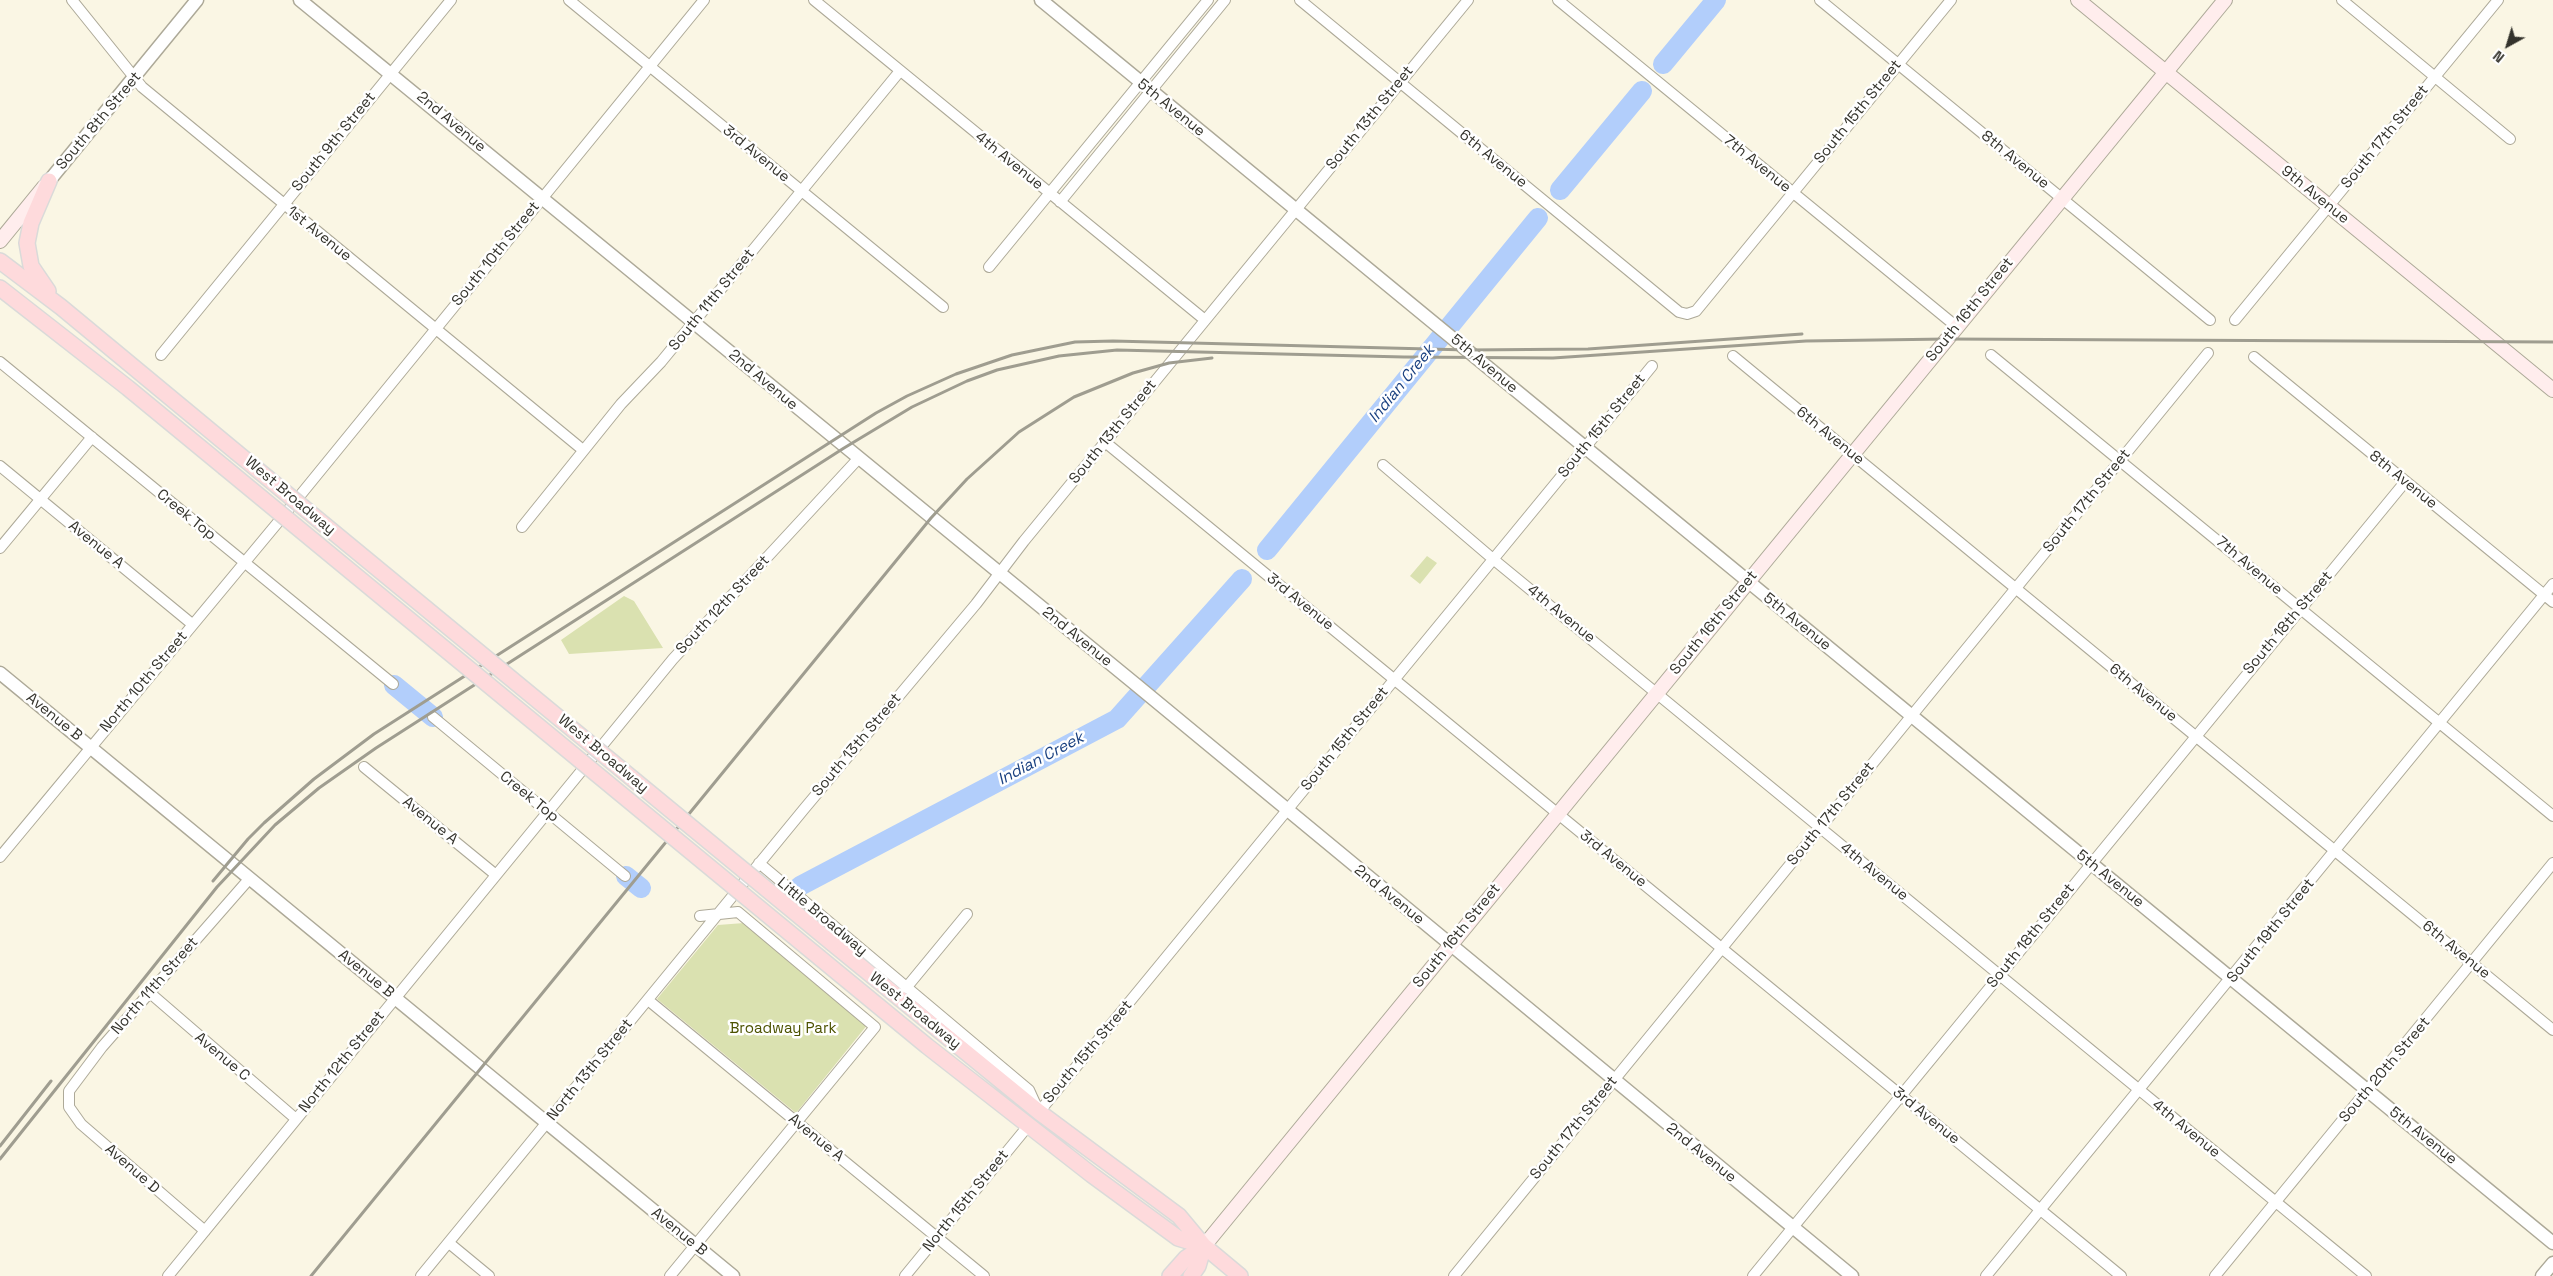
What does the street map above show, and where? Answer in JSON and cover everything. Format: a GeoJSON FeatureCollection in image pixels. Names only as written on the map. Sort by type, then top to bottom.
{"type":"FeatureCollection","features":[{"type":"Feature","properties":{"kind":"main road","name":"9th Avenue"},"geometry":{"type":"LineString","coordinates":[[2078,0],[2553,390]]}},
{"type":"Feature","properties":{"kind":"main road","name":"South 16th Street"},"geometry":{"type":"LineString","coordinates":[[1204,1246],[2224,0]]}},
{"type":"Feature","properties":{"kind":"main road","name":"South 8th Street"},"geometry":{"type":"LineString","coordinates":[[0,241],[49,181]]}},
{"type":"Feature","properties":{"kind":"main road"},"geometry":{"type":"LineString","coordinates":[[49,181],[28,234],[27,254],[38,278],[61,307]]}},
{"type":"Feature","properties":{"kind":"main road","name":"West Broadway"},"geometry":{"type":"LineString","coordinates":[[0,261],[61,307],[1038,1112],[1178,1216],[1204,1246],[1240,1276]]}},
{"type":"Feature","properties":{"kind":"main road","name":"West Broadway"},"geometry":{"type":"LineString","coordinates":[[0,288],[128,388],[820,958],[1028,1126],[1178,1238],[1204,1246]]}},
{"type":"Feature","properties":{"kind":"main road"},"geometry":{"type":"LineString","coordinates":[[1170,1276],[1186,1258],[1204,1246]]}},
{"type":"Feature","properties":{"kind":"main road"},"geometry":{"type":"LineString","coordinates":[[1191,1276],[1198,1266],[1204,1246]]}},
{"type":"Feature","properties":{"kind":"street","name":"1st Avenue"},"geometry":{"type":"LineString","coordinates":[[72,0],[135,78],[161,103],[583,450]]}},
{"type":"Feature","properties":{"kind":"street","name":"South 8th Street"},"geometry":{"type":"LineString","coordinates":[[49,181],[197,0]]}},
{"type":"Feature","properties":{"kind":"street","name":"2nd Avenue"},"geometry":{"type":"LineString","coordinates":[[300,0],[694,322],[858,459],[1162,706],[1286,811],[1852,1276]]}},
{"type":"Feature","properties":{"kind":"street","name":"South 9th Street"},"geometry":{"type":"LineString","coordinates":[[161,354],[450,0]]}},
{"type":"Feature","properties":{"kind":"street","name":"3rd Avenue"},"geometry":{"type":"LineString","coordinates":[[570,0],[943,307]]}},
{"type":"Feature","properties":{"kind":"street","name":"South 10th Street"},"geometry":{"type":"LineString","coordinates":[[289,509],[704,0]]}},
{"type":"Feature","properties":{"kind":"street","name":"4th Avenue"},"geometry":{"type":"LineString","coordinates":[[814,0],[1205,320]]}},
{"type":"Feature","properties":{"kind":"street","name":"5th Avenue"},"geometry":{"type":"LineString","coordinates":[[1041,0],[2553,1243]]}},
{"type":"Feature","properties":{"kind":"street"},"geometry":{"type":"LineString","coordinates":[[989,267],[1208,0]]}},
{"type":"Feature","properties":{"kind":"street"},"geometry":{"type":"LineString","coordinates":[[1060,202],[1225,0]]}},
{"type":"Feature","properties":{"kind":"street","name":"6th Avenue"},"geometry":{"type":"LineString","coordinates":[[1300,0],[1679,312],[1687,314]]}},
{"type":"Feature","properties":{"kind":"street","name":"South 13th Street"},"geometry":{"type":"LineString","coordinates":[[759,864],[999,574],[1468,0]]}},
{"type":"Feature","properties":{"kind":"street","name":"7th Avenue"},"geometry":{"type":"LineString","coordinates":[[1558,0],[1957,326]]}},
{"type":"Feature","properties":{"kind":"street","name":"8th Avenue"},"geometry":{"type":"LineString","coordinates":[[1820,0],[2210,320]]}},
{"type":"Feature","properties":{"kind":"street","name":"South 15th Street"},"geometry":{"type":"LineString","coordinates":[[1687,314],[1696,311],[1951,0]]}},
{"type":"Feature","properties":{"kind":"street"},"geometry":{"type":"LineString","coordinates":[[2342,0],[2510,140]]}},
{"type":"Feature","properties":{"kind":"street","name":"South 17th Street"},"geometry":{"type":"LineString","coordinates":[[2235,320],[2498,0]]}},
{"type":"Feature","properties":{"kind":"street","name":"South 11th Street"},"geometry":{"type":"LineString","coordinates":[[522,526],[583,450],[694,322],[900,71]]}},
{"type":"Feature","properties":{"kind":"street","name":"South 17th Street"},"geometry":{"type":"LineString","coordinates":[[1454,1276],[2208,353]]}},
{"type":"Feature","properties":{"kind":"street","name":"7th Avenue"},"geometry":{"type":"LineString","coordinates":[[1991,355],[2553,816]]}},
{"type":"Feature","properties":{"kind":"street","name":"6th Avenue"},"geometry":{"type":"LineString","coordinates":[[1733,356],[2553,1030]]}},
{"type":"Feature","properties":{"kind":"street","name":"8th Avenue"},"geometry":{"type":"LineString","coordinates":[[2254,357],[2553,602]]}},
{"type":"Feature","properties":{"kind":"street","name":"Creek Top"},"geometry":{"type":"LineString","coordinates":[[0,362],[393,684]]}},
{"type":"Feature","properties":{"kind":"street","name":"South 15th Street"},"geometry":{"type":"LineString","coordinates":[[1038,1112],[1652,366]]}},
{"type":"Feature","properties":{"kind":"street"},"geometry":{"type":"LineString","coordinates":[[0,548],[92,437]]}},
{"type":"Feature","properties":{"kind":"street","name":"3rd Avenue"},"geometry":{"type":"LineString","coordinates":[[1105,442],[2121,1276]]}},
{"type":"Feature","properties":{"kind":"street","name":"South 12th Street"},"geometry":{"type":"LineString","coordinates":[[593,756],[673,659],[858,459]]}},
{"type":"Feature","properties":{"kind":"street","name":"4th Avenue"},"geometry":{"type":"LineString","coordinates":[[1383,465],[1493,559],[2366,1276]]}},
{"type":"Feature","properties":{"kind":"street","name":"Avenue A"},"geometry":{"type":"LineString","coordinates":[[0,466],[192,624]]}},
{"type":"Feature","properties":{"kind":"street","name":"South 18th Street"},"geometry":{"type":"LineString","coordinates":[[1753,1276],[1999,974],[2405,482]]}},
{"type":"Feature","properties":{"kind":"street","name":"North 10th Street"},"geometry":{"type":"LineString","coordinates":[[0,857],[289,509]]}},
{"type":"Feature","properties":{"kind":"street","name":"South 19th Street"},"geometry":{"type":"LineString","coordinates":[[1986,1276],[2553,584]]}},
{"type":"Feature","properties":{"kind":"street","name":"Avenue B"},"geometry":{"type":"LineString","coordinates":[[0,673],[733,1276]]}},
{"type":"Feature","properties":{"kind":"street","name":"Creek Top"},"geometry":{"type":"LineString","coordinates":[[432,717],[625,876]]}},
{"type":"Feature","properties":{"kind":"street","name":"North 12th Street"},"geometry":{"type":"LineString","coordinates":[[168,1276],[593,756]]}},
{"type":"Feature","properties":{"kind":"street","name":"Avenue A"},"geometry":{"type":"LineString","coordinates":[[364,767],[496,875]]}},
{"type":"Feature","properties":{"kind":"street","name":"South 20th Street"},"geometry":{"type":"LineString","coordinates":[[2214,1276],[2368,1091],[2553,863]]}},
{"type":"Feature","properties":{"kind":"street","name":"North 13th Street"},"geometry":{"type":"LineString","coordinates":[[421,1276],[759,864]]}},
{"type":"Feature","properties":{"kind":"street","name":"Little Broadway"},"geometry":{"type":"LineString","coordinates":[[759,864],[1029,1090],[1038,1112]]}},
{"type":"Feature","properties":{"kind":"street","name":"North 11th Street"},"geometry":{"type":"LineString","coordinates":[[68,1099],[69,1091],[76,1079],[250,878]]}},
{"type":"Feature","properties":{"kind":"street"},"geometry":{"type":"LineString","coordinates":[[670,1276],[875,1027],[738,912],[700,916]]}},
{"type":"Feature","properties":{"kind":"street"},"geometry":{"type":"LineString","coordinates":[[906,988],[967,914]]}},
{"type":"Feature","properties":{"kind":"street","name":"Avenue C"},"geometry":{"type":"LineString","coordinates":[[150,993],[296,1119]]}},
{"type":"Feature","properties":{"kind":"street","name":"Avenue A"},"geometry":{"type":"LineString","coordinates":[[648,1000],[984,1276]]}},
{"type":"Feature","properties":{"kind":"street","name":"Avenue D"},"geometry":{"type":"LineString","coordinates":[[68,1099],[73,1114],[81,1124],[205,1230]]}},
{"type":"Feature","properties":{"kind":"street","name":"North 15th Street"},"geometry":{"type":"LineString","coordinates":[[905,1276],[1028,1126]]}},
{"type":"Feature","properties":{"kind":"street"},"geometry":{"type":"LineString","coordinates":[[448,1243],[489,1276]]}},
{"type":"Feature","properties":{"kind":"street"},"geometry":{"type":"LineString","coordinates":[[2542,1276],[2553,1263]]}},
{"type":"Feature","properties":{"kind":"green space"},"geometry":{"type":"Polygon","coordinates":[[[1427,556],[1437,563],[1420,584],[1410,576],[1427,556]]]}},
{"type":"Feature","properties":{"kind":"green space"},"geometry":{"type":"Polygon","coordinates":[[[624,596],[634,601],[663,648],[569,654],[561,640],[624,596]]]}},
{"type":"Feature","properties":{"kind":"green space","name":"Broadway Park"},"geometry":{"type":"Polygon","coordinates":[[[744,923],[868,1024],[796,1113],[657,999],[718,925],[744,923]]]}},
{"type":"Feature","properties":{"kind":"waterway","name":"Indian Creek"},"geometry":{"type":"LineString","coordinates":[[1663,64],[1716,0]]}},
{"type":"Feature","properties":{"kind":"waterway","name":"Indian Creek"},"geometry":{"type":"LineString","coordinates":[[1560,190],[1642,91]]}},
{"type":"Feature","properties":{"kind":"waterway","name":"Indian Creek"},"geometry":{"type":"LineString","coordinates":[[1267,550],[1538,218]]}},
{"type":"Feature","properties":{"kind":"waterway","name":"Indian Creek"},"geometry":{"type":"LineString","coordinates":[[800,886],[1117,719],[1242,579]]}},
{"type":"Feature","properties":{"kind":"waterway","name":"Indian Creek"},"geometry":{"type":"LineString","coordinates":[[394,685],[433,717]]}},
{"type":"Feature","properties":{"kind":"waterway","name":"Indian Creek"},"geometry":{"type":"LineString","coordinates":[[626,876],[641,888]]}},
{"type":"Feature","properties":{"kind":"railway"},"geometry":{"type":"LineString","coordinates":[[213,881],[264,823],[314,779],[374,734],[876,413],[907,396],[956,374],[1012,355],[1075,342],[1113,341],[1468,350],[1588,349],[1802,334]]}},
{"type":"Feature","properties":{"kind":"railway"},"geometry":{"type":"LineString","coordinates":[[0,1159],[217,887],[275,825],[319,788],[376,748],[844,448],[912,407],[967,381],[997,370],[1059,356],[1117,350],[1404,357],[1553,358],[1806,341],[1947,339],[2553,342]]}},
{"type":"Feature","properties":{"kind":"railway"},"geometry":{"type":"LineString","coordinates":[[311,1276],[931,518],[967,479],[1019,432],[1074,397],[1133,373],[1169,363],[1212,358]]}},
{"type":"Feature","properties":{"kind":"railway"},"geometry":{"type":"LineString","coordinates":[[0,1146],[51,1081]]}}]}
